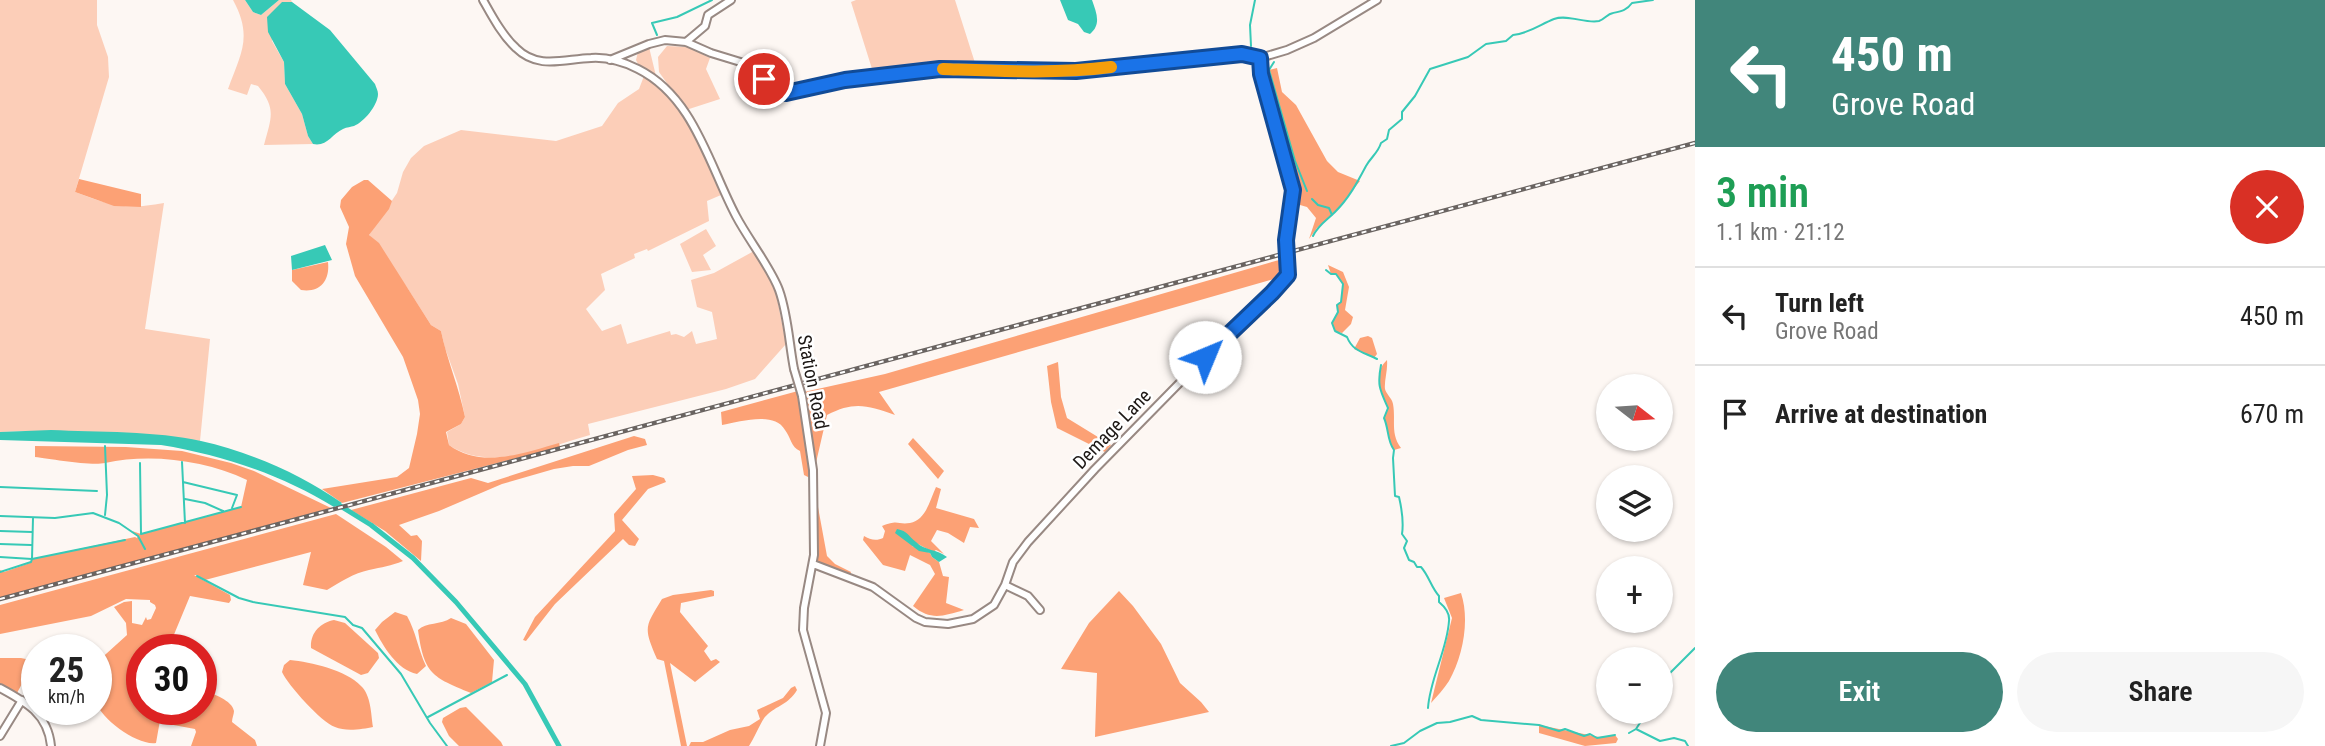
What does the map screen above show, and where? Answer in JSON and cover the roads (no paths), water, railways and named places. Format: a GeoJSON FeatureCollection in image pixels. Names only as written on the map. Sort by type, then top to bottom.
{"type":"FeatureCollection","features":[{"type":"Feature","properties":{"kind":"street"},"geometry":{"type":"LineString","coordinates":[[482,0],[514,47],[525,56],[541,62],[591,58],[610,60],[665,40],[686,42],[747,64],[776,89],[786,93],[845,80],[940,69],[1076,71],[1242,54],[1260,58],[1314,38],[1377,0]]}},
{"type":"Feature","properties":{"kind":"street"},"geometry":{"type":"LineString","coordinates":[[686,42],[705,26],[708,15],[731,0]]}},
{"type":"Feature","properties":{"kind":"street"},"geometry":{"type":"LineString","coordinates":[[632,50],[634,67]]}},
{"type":"Feature","properties":{"kind":"street","name":"Demage Lane"},"geometry":{"type":"LineString","coordinates":[[813,564],[873,587],[925,622],[948,624],[973,619],[994,605],[1013,562],[1028,542],[1113,450],[1288,275],[1286,240],[1293,190],[1261,74],[1260,58]]}},
{"type":"Feature","properties":{"kind":"street","name":"Station Road"},"geometry":{"type":"LineString","coordinates":[[610,60],[634,67],[658,80],[666,88],[702,140],[735,214],[778,289],[802,396],[813,470],[813,564],[804,608],[803,631],[826,713],[820,746]]}},
{"type":"Feature","properties":{"kind":"street"},"geometry":{"type":"LineString","coordinates":[[1005,585],[1028,596],[1040,610]]}},
{"type":"Feature","properties":{"kind":"street"},"geometry":{"type":"LineString","coordinates":[[0,688],[21,699]]}},
{"type":"Feature","properties":{"kind":"street"},"geometry":{"type":"LineString","coordinates":[[0,736],[21,702]]}},
{"type":"Feature","properties":{"kind":"street"},"geometry":{"type":"LineString","coordinates":[[44,725],[51,746]]}},
{"type":"Feature","properties":{"kind":"water"},"geometry":{"type":"Polygon","coordinates":[[[245,0],[279,0],[261,15],[253,12],[245,0]]]}},
{"type":"Feature","properties":{"kind":"water"},"geometry":{"type":"Polygon","coordinates":[[[1060,0],[1092,0],[1097,22],[1090,34],[1068,20],[1060,0]]]}},
{"type":"Feature","properties":{"kind":"water"},"geometry":{"type":"Polygon","coordinates":[[[282,2],[292,2],[330,30],[375,84],[377,90],[376,103],[366,117],[358,124],[339,131],[322,144],[313,144],[308,136],[302,114],[285,84],[284,62],[268,32],[267,17],[282,2]]]}},
{"type":"Feature","properties":{"kind":"water"},"geometry":{"type":"Polygon","coordinates":[[[325,245],[332,260],[292,270],[291,256],[325,245]]]}},
{"type":"Feature","properties":{"kind":"water"},"geometry":{"type":"Polygon","coordinates":[[[51,430],[146,434],[201,441],[274,465],[342,503],[334,507],[293,485],[250,467],[184,449],[161,445],[0,440],[0,432],[51,430]]]}},
{"type":"Feature","properties":{"kind":"water"},"geometry":{"type":"Polygon","coordinates":[[[897,529],[906,532],[923,547],[947,557],[939,562],[930,553],[919,551],[895,533],[897,529]]]}},
{"type":"Feature","properties":{"kind":"waterway"},"geometry":{"type":"LineString","coordinates":[[657,35],[652,23],[677,17],[712,0]]}},
{"type":"Feature","properties":{"kind":"waterway"},"geometry":{"type":"LineString","coordinates":[[1251,46],[1250,25],[1255,0]]}},
{"type":"Feature","properties":{"kind":"waterway"},"geometry":{"type":"LineString","coordinates":[[1313,236],[1349,196],[1381,143],[1387,139],[1389,130],[1402,119],[1402,112],[1415,96],[1430,69],[1468,57],[1486,44],[1506,41],[1513,35],[1554,19],[1599,21],[1626,9],[1632,3],[1653,0]]}},
{"type":"Feature","properties":{"kind":"waterway"},"geometry":{"type":"LineString","coordinates":[[1274,62],[1269,70],[1295,161],[1307,191]]}},
{"type":"Feature","properties":{"kind":"waterway"},"geometry":{"type":"LineString","coordinates":[[1312,199],[1318,205],[1329,208],[1332,215]]}},
{"type":"Feature","properties":{"kind":"waterway"},"geometry":{"type":"LineString","coordinates":[[1326,270],[1336,274],[1343,284],[1341,302],[1337,305],[1338,312],[1332,323],[1335,331],[1347,337],[1356,349],[1377,359]]}},
{"type":"Feature","properties":{"kind":"waterway"},"geometry":{"type":"LineString","coordinates":[[1381,365],[1379,383],[1388,408],[1384,418],[1394,450],[1395,496],[1399,497],[1402,534],[1407,541],[1404,548],[1409,560],[1421,567],[1426,574],[1449,618],[1448,632],[1428,708]]}},
{"type":"Feature","properties":{"kind":"waterway"},"geometry":{"type":"LineString","coordinates":[[105,446],[105,515]]}},
{"type":"Feature","properties":{"kind":"waterway"},"geometry":{"type":"LineString","coordinates":[[182,462],[185,523]]}},
{"type":"Feature","properties":{"kind":"waterway"},"geometry":{"type":"LineString","coordinates":[[140,463],[141,534],[241,507]]}},
{"type":"Feature","properties":{"kind":"waterway"},"geometry":{"type":"LineString","coordinates":[[183,482],[237,495],[232,508]]}},
{"type":"Feature","properties":{"kind":"waterway"},"geometry":{"type":"LineString","coordinates":[[0,487],[97,491]]}},
{"type":"Feature","properties":{"kind":"waterway"},"geometry":{"type":"LineString","coordinates":[[185,499],[205,503],[223,511]]}},
{"type":"Feature","properties":{"kind":"waterway"},"geometry":{"type":"LineString","coordinates":[[334,502],[371,525],[413,558],[456,602],[525,684],[559,746]]}},
{"type":"Feature","properties":{"kind":"waterway"},"geometry":{"type":"LineString","coordinates":[[0,516],[55,518],[93,513],[119,523],[138,536],[145,549]]}},
{"type":"Feature","properties":{"kind":"waterway"},"geometry":{"type":"LineString","coordinates":[[0,557],[32,559],[33,518]]}},
{"type":"Feature","properties":{"kind":"waterway"},"geometry":{"type":"LineString","coordinates":[[0,531],[32,532]]}},
{"type":"Feature","properties":{"kind":"waterway"},"geometry":{"type":"LineString","coordinates":[[0,572],[31,562],[32,559],[125,540]]}},
{"type":"Feature","properties":{"kind":"waterway"},"geometry":{"type":"LineString","coordinates":[[0,544],[31,545]]}},
{"type":"Feature","properties":{"kind":"waterway"},"geometry":{"type":"LineString","coordinates":[[197,576],[239,598],[345,617],[353,625],[362,628],[401,674],[447,746]]}},
{"type":"Feature","properties":{"kind":"waterway"},"geometry":{"type":"LineString","coordinates":[[1673,670],[1695,648]]}},
{"type":"Feature","properties":{"kind":"waterway"},"geometry":{"type":"LineString","coordinates":[[428,717],[507,675]]}},
{"type":"Feature","properties":{"kind":"waterway"},"geometry":{"type":"LineString","coordinates":[[1391,746],[1404,743],[1437,723],[1472,716],[1481,720],[1539,725],[1559,731],[1565,729],[1597,738],[1615,735]]}},
{"type":"Feature","properties":{"kind":"waterway"},"geometry":{"type":"LineString","coordinates":[[1629,733],[1639,724]]}},
{"type":"Feature","properties":{"kind":"waterway"},"geometry":{"type":"LineString","coordinates":[[1636,729],[1660,741],[1674,738],[1685,741],[1688,746]]}},
{"type":"Feature","properties":{"kind":"railway"},"geometry":{"type":"LineString","coordinates":[[0,599],[1695,143]]}}]}
